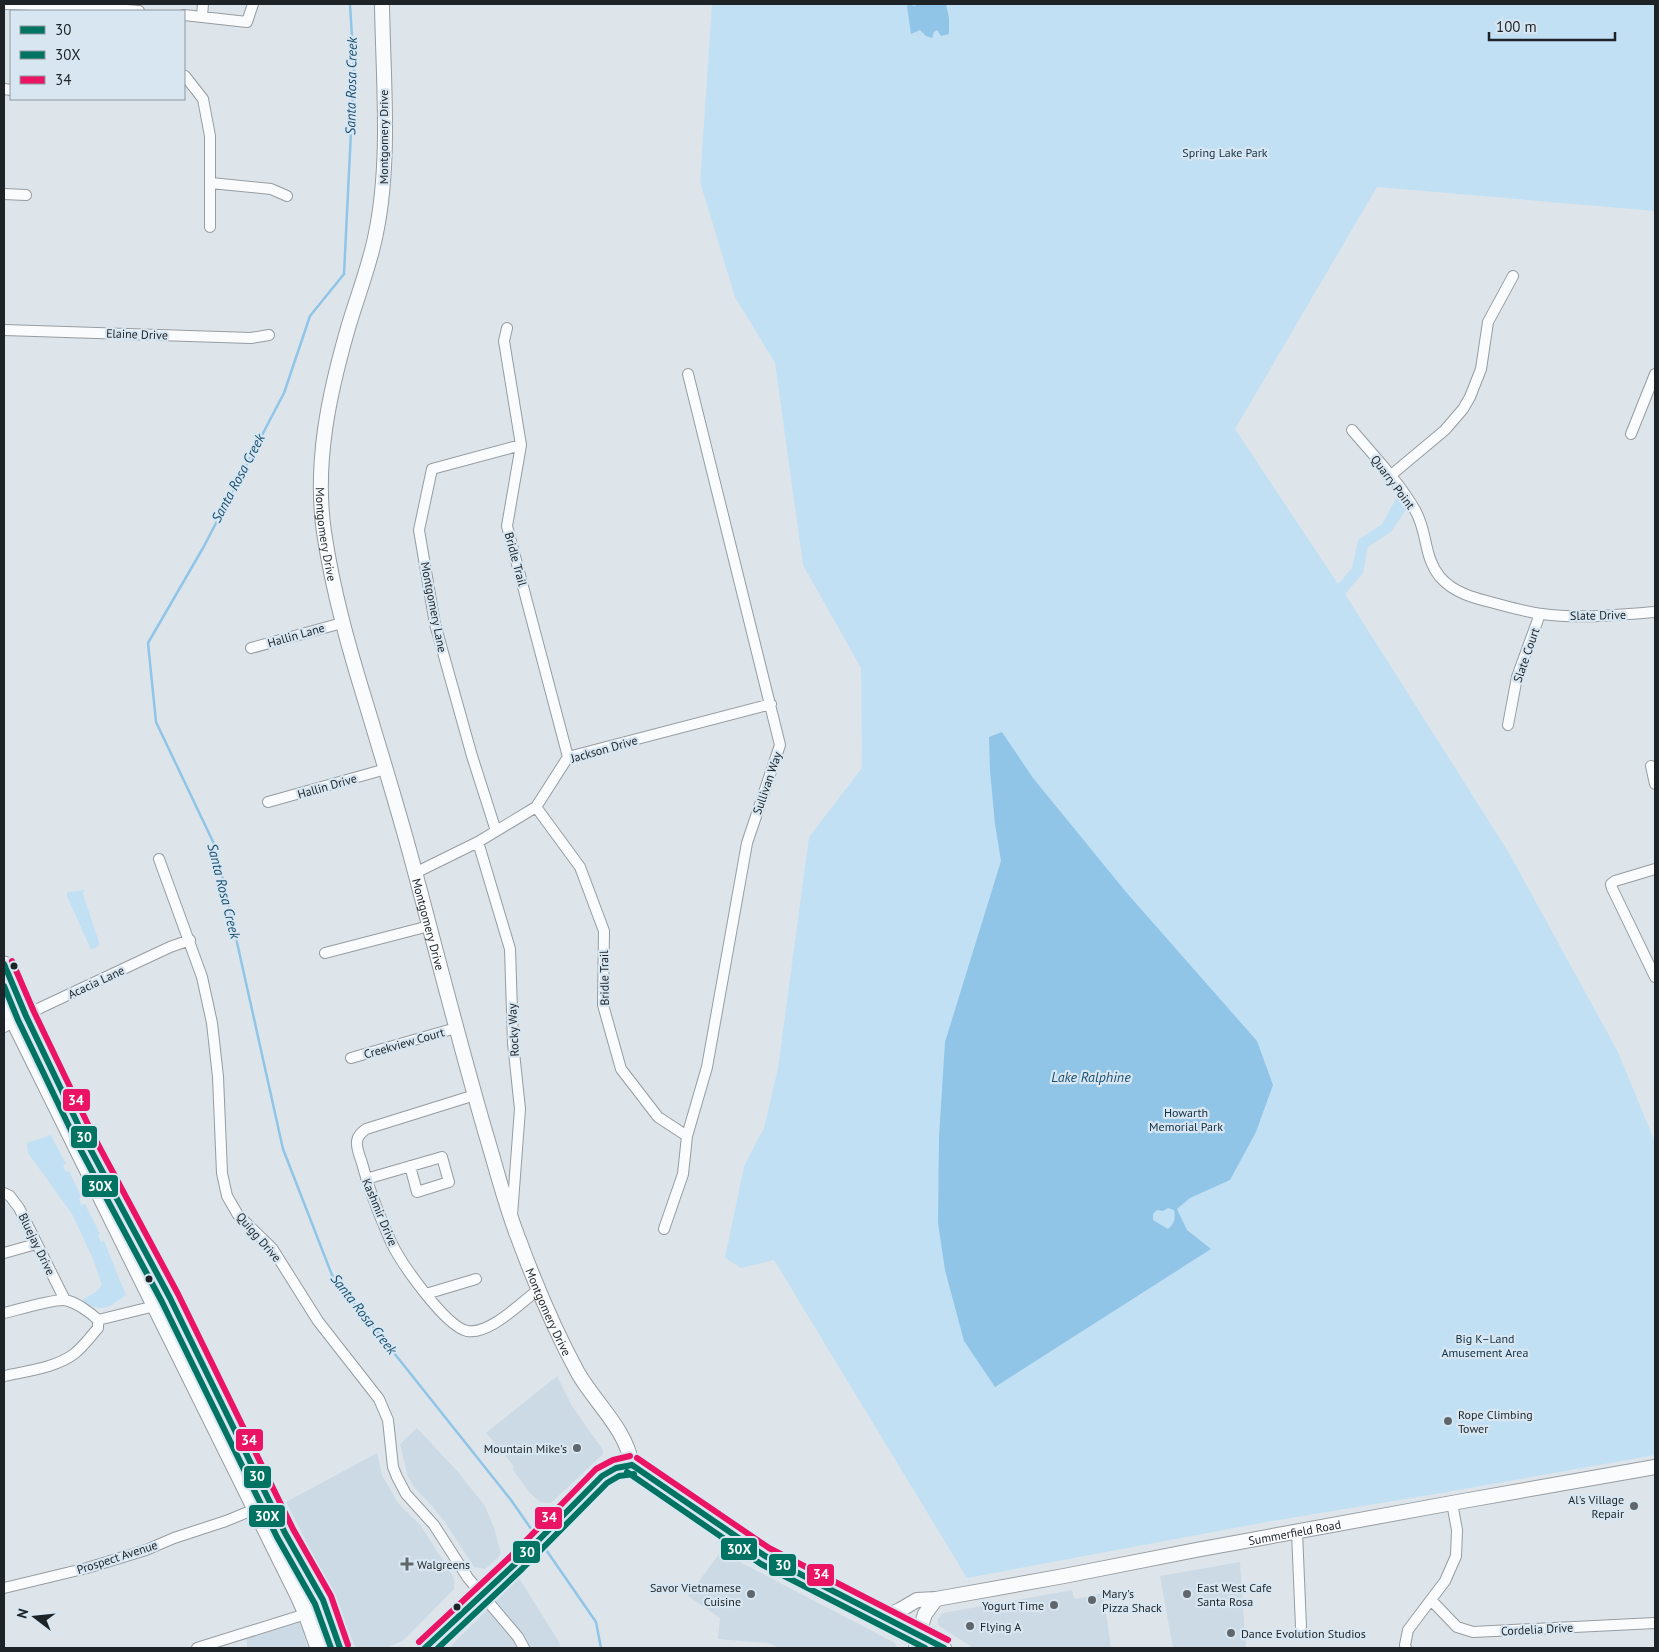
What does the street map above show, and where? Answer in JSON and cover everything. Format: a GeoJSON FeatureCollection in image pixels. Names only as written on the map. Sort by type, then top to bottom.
{"type":"FeatureCollection","features":[{"type":"Feature","properties":{"kind":"main road"},"geometry":{"type":"LineString","coordinates":[[4,964],[15,1022],[86,1142],[170,1298],[285,1533],[324,1600],[340,1648]]}},
{"type":"Feature","properties":{"kind":"main road"},"geometry":{"type":"LineString","coordinates":[[4,997],[306,1614],[318,1648]]}},
{"type":"Feature","properties":{"kind":"main road"},"geometry":{"type":"LineString","coordinates":[[155,1306],[170,1298]]}},
{"type":"Feature","properties":{"kind":"street"},"geometry":{"type":"LineString","coordinates":[[4,4],[89,6],[129,10]]}},
{"type":"Feature","properties":{"kind":"street"},"geometry":{"type":"LineString","coordinates":[[202,16],[203,4]]}},
{"type":"Feature","properties":{"kind":"street"},"geometry":{"type":"LineString","coordinates":[[185,15],[247,22],[253,4]]}},
{"type":"Feature","properties":{"kind":"street","name":"Montgomery Drive"},"geometry":{"type":"LineString","coordinates":[[382,4],[385,154],[383,195],[376,236],[332,388],[322,460],[321,508],[323,527],[342,622],[386,770],[456,1028],[512,1221],[538,1290],[580,1376],[627,1445],[632,1465]]}},
{"type":"Feature","properties":{"kind":"street"},"geometry":{"type":"LineString","coordinates":[[185,76],[203,99],[210,136],[210,227]]}},
{"type":"Feature","properties":{"kind":"street"},"geometry":{"type":"LineString","coordinates":[[211,183],[271,189],[287,196]]}},
{"type":"Feature","properties":{"kind":"street"},"geometry":{"type":"LineString","coordinates":[[4,194],[26,195]]}},
{"type":"Feature","properties":{"kind":"street"},"geometry":{"type":"LineString","coordinates":[[1390,476],[1445,430],[1464,409],[1481,369],[1488,322],[1514,276]]}},
{"type":"Feature","properties":{"kind":"street","name":"Bridle Trail"},"geometry":{"type":"LineString","coordinates":[[507,328],[504,341],[521,445],[507,526],[568,757]]}},
{"type":"Feature","properties":{"kind":"street","name":"Elaine Drive"},"geometry":{"type":"LineString","coordinates":[[4,330],[251,338],[269,334]]}},
{"type":"Feature","properties":{"kind":"street","name":"Sullivan Way"},"geometry":{"type":"LineString","coordinates":[[664,1229],[683,1174],[688,1136],[707,1067],[747,843],[780,745],[688,374]]}},
{"type":"Feature","properties":{"kind":"street"},"geometry":{"type":"LineString","coordinates":[[1631,434],[1655,374]]}},
{"type":"Feature","properties":{"kind":"street","name":"Quarry Point"},"geometry":{"type":"LineString","coordinates":[[1352,430],[1416,511],[1423,527],[1425,543],[1433,566],[1450,586],[1460,593],[1482,600],[1540,614]]}},
{"type":"Feature","properties":{"kind":"street","name":"Montgomery Lane"},"geometry":{"type":"LineString","coordinates":[[496,831],[472,756],[435,624],[419,530],[432,469],[521,445]]}},
{"type":"Feature","properties":{"kind":"street","name":"Slate Drive"},"geometry":{"type":"LineString","coordinates":[[1540,614],[1575,616],[1655,612]]}},
{"type":"Feature","properties":{"kind":"street","name":"Slate Court"},"geometry":{"type":"LineString","coordinates":[[1508,725],[1517,677],[1540,614]]}},
{"type":"Feature","properties":{"kind":"street","name":"Hallin Lane"},"geometry":{"type":"LineString","coordinates":[[251,648],[342,622]]}},
{"type":"Feature","properties":{"kind":"street","name":"Jackson Drive"},"geometry":{"type":"LineString","coordinates":[[415,873],[478,842],[536,807],[568,757],[771,704]]}},
{"type":"Feature","properties":{"kind":"street"},"geometry":{"type":"LineString","coordinates":[[1651,766],[1655,784]]}},
{"type":"Feature","properties":{"kind":"street","name":"Hallin Drive"},"geometry":{"type":"LineString","coordinates":[[268,802],[386,770]]}},
{"type":"Feature","properties":{"kind":"street","name":"Bridle Trail"},"geometry":{"type":"LineString","coordinates":[[536,807],[580,867],[604,931],[603,1005],[621,1069],[658,1118],[688,1136]]}},
{"type":"Feature","properties":{"kind":"street","name":"Rocky Way"},"geometry":{"type":"LineString","coordinates":[[478,842],[510,949],[513,1043],[520,1110],[512,1221]]}},
{"type":"Feature","properties":{"kind":"street","name":"Quigg Drive"},"geometry":{"type":"LineString","coordinates":[[159,858],[202,976],[212,1023],[218,1077],[222,1173],[227,1196],[238,1215],[272,1248],[318,1321],[379,1399],[388,1420],[393,1467],[401,1486],[434,1525],[481,1595],[518,1637],[524,1648]]}},
{"type":"Feature","properties":{"kind":"street"},"geometry":{"type":"LineString","coordinates":[[1655,869],[1615,880],[1611,884],[1655,977]]}},
{"type":"Feature","properties":{"kind":"street"},"geometry":{"type":"LineString","coordinates":[[325,953],[429,926]]}},
{"type":"Feature","properties":{"kind":"street","name":"Acacia Lane"},"geometry":{"type":"LineString","coordinates":[[15,1022],[170,947],[190,940]]}},
{"type":"Feature","properties":{"kind":"street","name":"Creekview Court"},"geometry":{"type":"LineString","coordinates":[[352,1058],[456,1028]]}},
{"type":"Feature","properties":{"kind":"street","name":"Kashmir Drive"},"geometry":{"type":"LineString","coordinates":[[475,1095],[366,1129],[360,1134],[358,1141],[366,1178],[392,1244],[426,1294],[442,1314],[454,1325],[465,1330],[475,1331],[484,1329],[494,1324],[538,1290]]}},
{"type":"Feature","properties":{"kind":"street"},"geometry":{"type":"LineString","coordinates":[[366,1178],[410,1166]]}},
{"type":"Feature","properties":{"kind":"street","name":"Bluejay Drive"},"geometry":{"type":"LineString","coordinates":[[4,1192],[10,1196],[19,1208],[65,1300]]}},
{"type":"Feature","properties":{"kind":"street"},"geometry":{"type":"LineString","coordinates":[[4,1253],[36,1244]]}},
{"type":"Feature","properties":{"kind":"street"},"geometry":{"type":"LineString","coordinates":[[426,1294],[476,1278]]}},
{"type":"Feature","properties":{"kind":"street"},"geometry":{"type":"LineString","coordinates":[[4,1313],[39,1304],[65,1300],[90,1312],[98,1320],[98,1328],[93,1334],[75,1353],[59,1363],[4,1376]]}},
{"type":"Feature","properties":{"kind":"street"},"geometry":{"type":"LineString","coordinates":[[98,1320],[155,1306]]}},
{"type":"Feature","properties":{"kind":"street"},"geometry":{"type":"LineString","coordinates":[[425,1648],[520,1559],[602,1476],[616,1468],[632,1465],[765,1556],[884,1617],[916,1641],[944,1648]]}},
{"type":"Feature","properties":{"kind":"street","name":"Summerfield Road"},"geometry":{"type":"LineString","coordinates":[[884,1617],[917,1600],[936,1599],[1064,1576],[1655,1466]]}},
{"type":"Feature","properties":{"kind":"street"},"geometry":{"type":"LineString","coordinates":[[1406,1648],[1408,1630],[1445,1581],[1456,1556],[1457,1530],[1452,1503]]}},
{"type":"Feature","properties":{"kind":"street","name":"Prospect Avenue"},"geometry":{"type":"LineString","coordinates":[[4,1588],[87,1568],[146,1550],[255,1509]]}},
{"type":"Feature","properties":{"kind":"street"},"geometry":{"type":"LineString","coordinates":[[1297,1532],[1301,1627]]}},
{"type":"Feature","properties":{"kind":"street"},"geometry":{"type":"LineString","coordinates":[[916,1641],[925,1614],[936,1599]]}},
{"type":"Feature","properties":{"kind":"street","name":"Cordelia Drive"},"geometry":{"type":"LineString","coordinates":[[1431,1600],[1457,1626],[1473,1632],[1655,1623]]}},
{"type":"Feature","properties":{"kind":"street"},"geometry":{"type":"LineString","coordinates":[[197,1648],[306,1614]]}},
{"type":"Feature","properties":{"kind":"shaded area"},"geometry":{"type":"Polygon","coordinates":[[[557,1376],[572,1406],[603,1450],[603,1454],[551,1503],[540,1502],[531,1494],[513,1470],[513,1465],[486,1433],[557,1376]]]}},
{"type":"Feature","properties":{"kind":"shaded area"},"geometry":{"type":"Polygon","coordinates":[[[417,1428],[458,1472],[485,1506],[501,1553],[485,1569],[474,1567],[445,1522],[414,1487],[408,1477],[400,1444],[417,1428]]]}},
{"type":"Feature","properties":{"kind":"shaded area"},"geometry":{"type":"Polygon","coordinates":[[[377,1453],[382,1475],[398,1503],[421,1526],[454,1578],[454,1589],[404,1640],[387,1648],[356,1648],[329,1586],[286,1502],[377,1453]]]}},
{"type":"Feature","properties":{"kind":"shaded area"},"geometry":{"type":"Polygon","coordinates":[[[722,1550],[738,1561],[895,1643],[897,1648],[780,1648],[768,1643],[718,1639],[720,1618],[688,1596],[722,1550]]]}},
{"type":"Feature","properties":{"kind":"shaded area"},"geometry":{"type":"Polygon","coordinates":[[[1240,1562],[1246,1648],[1173,1648],[1160,1576],[1240,1562]]]}},
{"type":"Feature","properties":{"kind":"shaded area"},"geometry":{"type":"Polygon","coordinates":[[[519,1578],[561,1648],[449,1648],[519,1578]]]}},
{"type":"Feature","properties":{"kind":"shaded area"},"geometry":{"type":"Polygon","coordinates":[[[1072,1590],[1076,1599],[1103,1593],[1111,1648],[973,1648],[938,1625],[938,1618],[943,1613],[1072,1590]]]}},
{"type":"Feature","properties":{"kind":"shaded area"},"geometry":{"type":"Polygon","coordinates":[[[301,1622],[307,1648],[247,1648],[247,1639],[301,1622]]]}},
{"type":"Feature","properties":{"kind":"green space","name":"Howarth Memorial Park"},"geometry":{"type":"Polygon","coordinates":[[[712,4],[1655,4],[1655,211],[1377,187],[1235,429],[1338,584],[1352,568],[1358,540],[1382,524],[1398,495],[1407,508],[1391,532],[1368,547],[1363,573],[1345,594],[1509,853],[1618,1052],[1655,1142],[1655,1455],[1272,1521],[967,1578],[774,1260],[741,1268],[725,1258],[744,1166],[764,1128],[778,1068],[809,837],[862,768],[861,668],[803,565],[775,363],[735,297],[700,182],[712,4]]]}},
{"type":"Feature","properties":{"kind":"green space"},"geometry":{"type":"Polygon","coordinates":[[[85,890],[83,894],[100,945],[91,950],[67,896],[67,892],[85,890]]]}},
{"type":"Feature","properties":{"kind":"green space"},"geometry":{"type":"Polygon","coordinates":[[[51,1135],[66,1164],[63,1165],[66,1172],[69,1171],[81,1196],[79,1198],[81,1205],[85,1204],[100,1234],[98,1235],[101,1242],[104,1241],[126,1295],[107,1307],[97,1308],[84,1303],[83,1299],[96,1292],[102,1285],[93,1259],[72,1214],[28,1153],[27,1143],[51,1135]]]}},
{"type":"Feature","properties":{"kind":"water"},"geometry":{"type":"Polygon","coordinates":[[[910,4],[914,6],[919,4],[946,4],[949,18],[949,34],[941,36],[937,30],[932,38],[926,36],[920,30],[911,34],[907,6],[910,4]]]}},
{"type":"Feature","properties":{"kind":"water","name":"Lake Ralphine"},"geometry":{"type":"Polygon","coordinates":[[[1002,732],[1033,778],[1126,892],[1257,1041],[1273,1085],[1256,1132],[1230,1180],[1190,1198],[1177,1209],[1187,1230],[1211,1249],[995,1387],[964,1341],[945,1270],[938,1223],[939,1137],[945,1042],[1001,861],[995,824],[989,737],[1002,732]],[[1168,1208],[1163,1211],[1157,1210],[1153,1214],[1153,1220],[1168,1229],[1174,1221],[1174,1210],[1168,1208]]]}},
{"type":"Feature","properties":{"kind":"waterway","name":"Santa Rosa Creek"},"geometry":{"type":"LineString","coordinates":[[350,4],[354,70],[344,274],[310,316],[284,393],[203,548],[148,643],[156,722],[216,848],[283,1149],[332,1275],[511,1500],[536,1536]]}},
{"type":"Feature","properties":{"kind":"waterway","name":"Santa Rosa Creek"},"geometry":{"type":"LineString","coordinates":[[542,1544],[596,1622],[601,1648]]}},
{"type":"Feature","properties":{"kind":"transit line","name":"34"},"geometry":{"type":"LineString","coordinates":[[12,961],[34,1012],[94,1137],[178,1294],[293,1529],[331,1596],[348,1645]]}},
{"type":"Feature","properties":{"kind":"transit line","name":"30"},"geometry":{"type":"LineString","coordinates":[[4,964],[26,1016],[86,1141],[170,1298],[285,1533],[323,1600],[340,1648]]}},
{"type":"Feature","properties":{"kind":"transit line","name":"30X"},"geometry":{"type":"LineString","coordinates":[[4,986],[18,1020],[78,1145],[162,1302],[277,1537],[315,1604],[331,1648]]}},
{"type":"Feature","properties":{"kind":"transit line","name":"34"},"geometry":{"type":"LineString","coordinates":[[419,1642],[510,1557],[596,1469],[613,1460],[630,1456]]}},
{"type":"Feature","properties":{"kind":"transit line","name":"34"},"geometry":{"type":"LineString","coordinates":[[637,1458],[769,1548],[948,1640]]}},
{"type":"Feature","properties":{"kind":"transit line","name":"30"},"geometry":{"type":"LineString","coordinates":[[632,1465],[765,1556],[944,1648]]}},
{"type":"Feature","properties":{"kind":"transit line","name":"30"},"geometry":{"type":"LineString","coordinates":[[425,1648],[516,1563],[602,1476],[616,1468],[632,1465]]}},
{"type":"Feature","properties":{"kind":"transit line","name":"30X"},"geometry":{"type":"LineString","coordinates":[[627,1472],[761,1564],[925,1648]]}},
{"type":"Feature","properties":{"kind":"transit line","name":"30X"},"geometry":{"type":"LineString","coordinates":[[438,1648],[522,1569],[607,1483],[619,1476],[634,1474]]}},
{"type":"Feature","properties":{"kind":"place","name":"Rope Climbing Tower"},"geometry":{"type":"Point","coordinates":[1448,1421]}},
{"type":"Feature","properties":{"kind":"place","name":"Mountain Mike's"},"geometry":{"type":"Point","coordinates":[577,1448]}},
{"type":"Feature","properties":{"kind":"place","name":"Al's Village Repair"},"geometry":{"type":"Point","coordinates":[1634,1506]}},
{"type":"Feature","properties":{"kind":"place","name":"Walgreens"},"geometry":{"type":"Point","coordinates":[407,1564]}},
{"type":"Feature","properties":{"kind":"place","name":"Savor Vietnamese Cuisine"},"geometry":{"type":"Point","coordinates":[751,1594]}},
{"type":"Feature","properties":{"kind":"place","name":"East West Cafe Santa Rosa"},"geometry":{"type":"Point","coordinates":[1187,1594]}},
{"type":"Feature","properties":{"kind":"place","name":"Mary's Pizza Shack"},"geometry":{"type":"Point","coordinates":[1092,1600]}},
{"type":"Feature","properties":{"kind":"place","name":"Yogurt Time"},"geometry":{"type":"Point","coordinates":[1054,1605]}},
{"type":"Feature","properties":{"kind":"place","name":"Flying A"},"geometry":{"type":"Point","coordinates":[970,1626]}},
{"type":"Feature","properties":{"kind":"place","name":"Dance Evolution Studios"},"geometry":{"type":"Point","coordinates":[1231,1633]}},
{"type":"Feature","properties":{"kind":"park label","name":"Spring Lake Park"},"geometry":{"type":"Point","coordinates":[1225,152]}},
{"type":"Feature","properties":{"kind":"park label","name":"Big K–Land Amusement Area"},"geometry":{"type":"Point","coordinates":[1485,1345]}}]}
